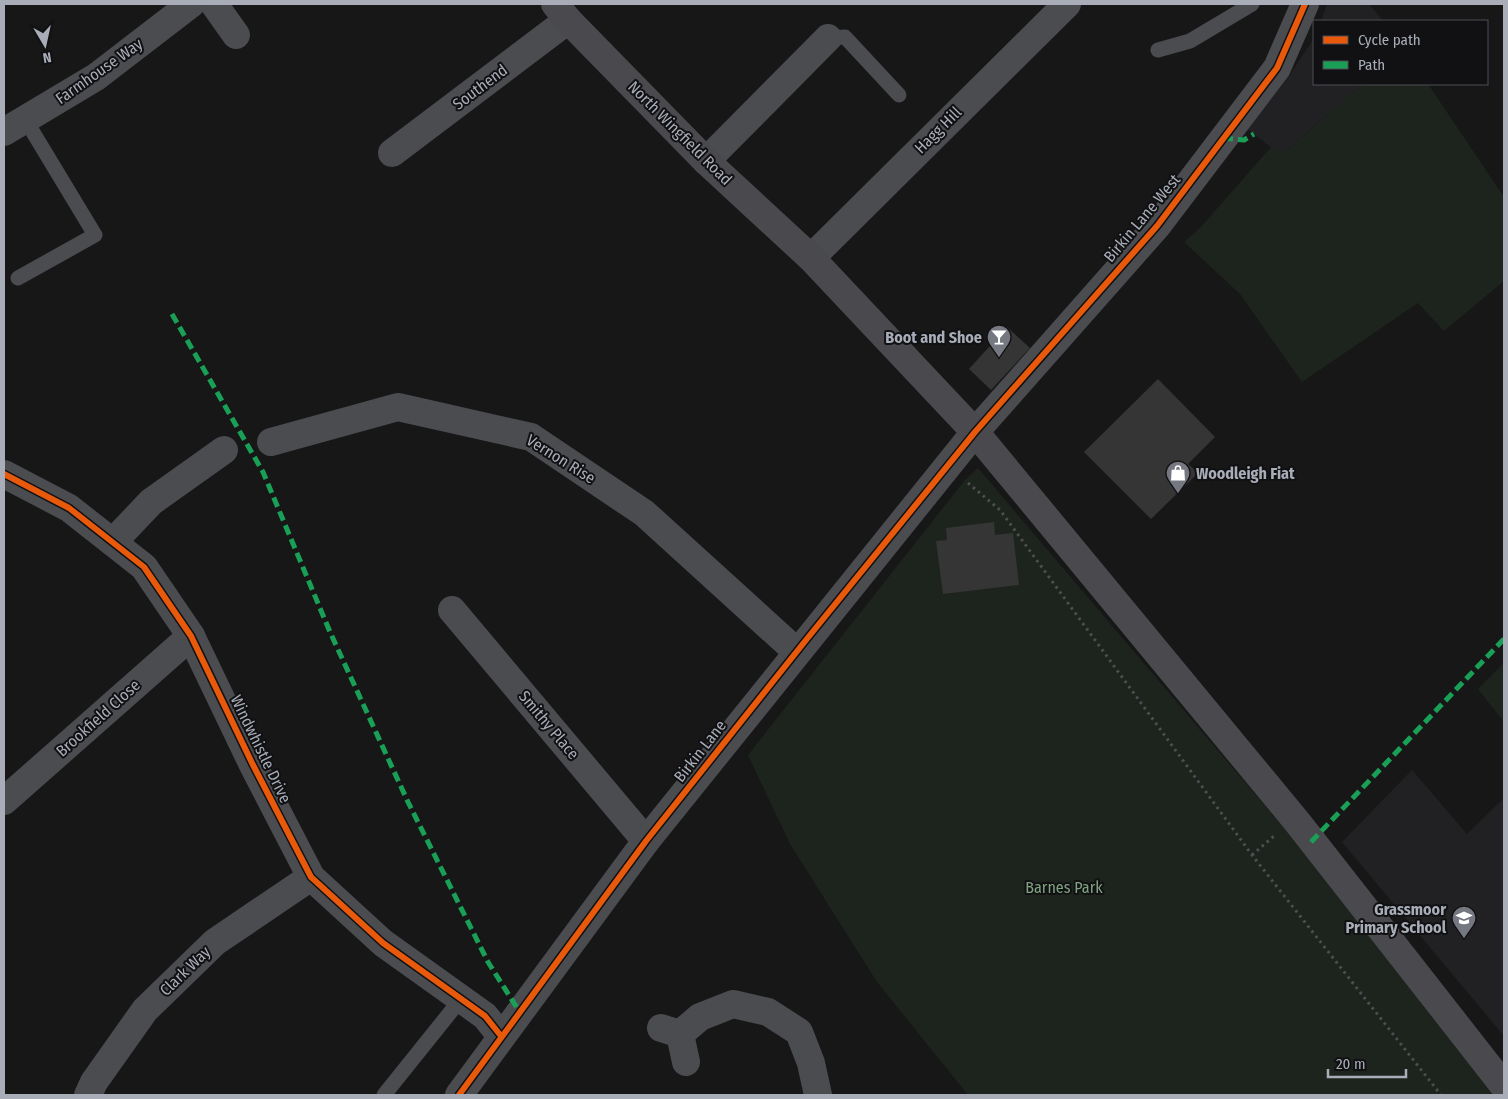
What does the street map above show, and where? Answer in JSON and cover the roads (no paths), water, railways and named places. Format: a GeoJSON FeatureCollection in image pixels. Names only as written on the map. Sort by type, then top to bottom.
{"type":"FeatureCollection","features":[{"type":"Feature","properties":{"kind":"main road","name":"North Wingfield Road"},"geometry":{"type":"LineString","coordinates":[[561,12],[706,161],[811,258],[975,432],[1298,823],[1504,1086]]}},
{"type":"Feature","properties":{"kind":"street","name":"Farmhouse Way"},"geometry":{"type":"LineString","coordinates":[[14,126],[96,77],[191,4]]}},
{"type":"Feature","properties":{"kind":"street"},"geometry":{"type":"LineString","coordinates":[[214,4],[236,35]]}},
{"type":"Feature","properties":{"kind":"street","name":"Hagg Hill"},"geometry":{"type":"LineString","coordinates":[[811,258],[1067,4]]}},
{"type":"Feature","properties":{"kind":"street","name":"Birkin Lane West"},"geometry":{"type":"LineString","coordinates":[[975,432],[1156,226],[1277,68],[1305,4]]}},
{"type":"Feature","properties":{"kind":"street","name":"Southend"},"geometry":{"type":"LineString","coordinates":[[392,153],[561,12]]}},
{"type":"Feature","properties":{"kind":"street"},"geometry":{"type":"LineString","coordinates":[[706,161],[828,38]]}},
{"type":"Feature","properties":{"kind":"street","name":"Vernon Rise"},"geometry":{"type":"LineString","coordinates":[[271,442],[398,407],[531,436],[644,513],[797,652]]}},
{"type":"Feature","properties":{"kind":"street","name":"Birkin Lane"},"geometry":{"type":"LineString","coordinates":[[459,1095],[646,841],[975,432]]}},
{"type":"Feature","properties":{"kind":"street"},"geometry":{"type":"LineString","coordinates":[[113,542],[151,502],[224,450]]}},
{"type":"Feature","properties":{"kind":"street","name":"Windwhistle Drive"},"geometry":{"type":"LineString","coordinates":[[4,474],[69,508],[144,566],[191,636],[253,765],[311,877],[382,943],[485,1016],[501,1036]]}},
{"type":"Feature","properties":{"kind":"street","name":"Smithy Place"},"geometry":{"type":"LineString","coordinates":[[452,610],[646,841]]}},
{"type":"Feature","properties":{"kind":"street","name":"Brookfield Close"},"geometry":{"type":"LineString","coordinates":[[4,801],[191,636]]}},
{"type":"Feature","properties":{"kind":"street","name":"Clark Way"},"geometry":{"type":"LineString","coordinates":[[88,1095],[94,1082],[145,1010],[214,942],[311,877]]}},
{"type":"Feature","properties":{"kind":"street"},"geometry":{"type":"LineString","coordinates":[[686,1062],[671,1031],[733,1004],[768,1012],[799,1032],[811,1063],[818,1095]]}},
{"type":"Feature","properties":{"kind":"lane"},"geometry":{"type":"LineString","coordinates":[[1158,50],[1190,42],[1252,4]]}},
{"type":"Feature","properties":{"kind":"lane"},"geometry":{"type":"LineString","coordinates":[[828,38],[845,37],[899,95]]}},
{"type":"Feature","properties":{"kind":"lane"},"geometry":{"type":"LineString","coordinates":[[14,126],[95,235],[18,278]]}},
{"type":"Feature","properties":{"kind":"lane"},"geometry":{"type":"LineString","coordinates":[[384,1095],[460,999]]}},
{"type":"Feature","properties":{"kind":"place","name":"Boot and Shoe"},"geometry":{"type":"Point","coordinates":[999,358]}},
{"type":"Feature","properties":{"kind":"place","name":"Woodleigh Fiat"},"geometry":{"type":"Point","coordinates":[1178,494]}},
{"type":"Feature","properties":{"kind":"place","name":"Grassmoor Primary School"},"geometry":{"type":"Point","coordinates":[1464,939]}},
{"type":"Feature","properties":{"kind":"park label","name":"Barnes Park"},"geometry":{"type":"Point","coordinates":[1064,887]}}]}
